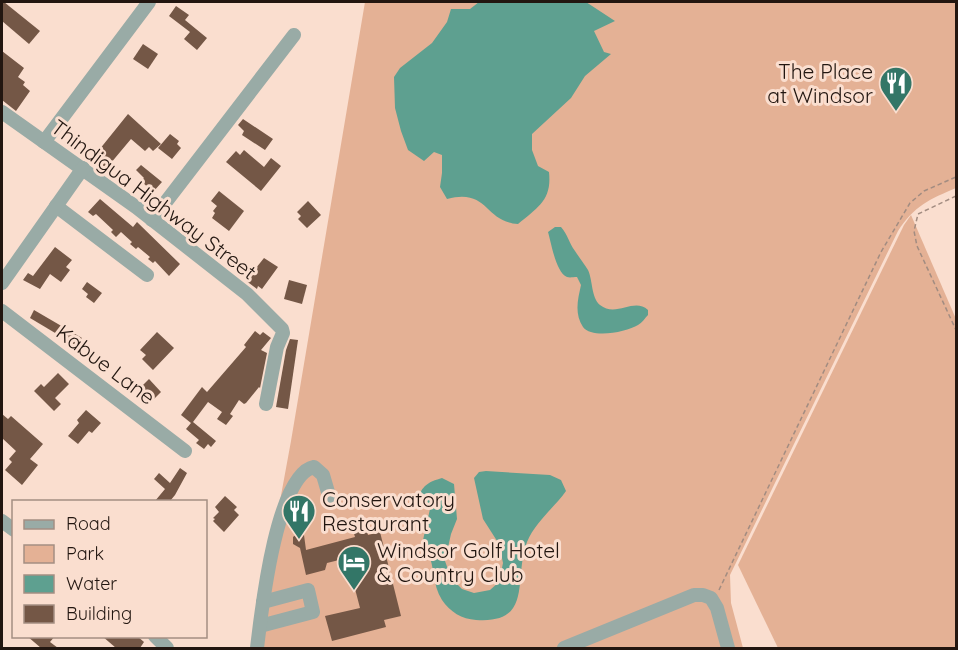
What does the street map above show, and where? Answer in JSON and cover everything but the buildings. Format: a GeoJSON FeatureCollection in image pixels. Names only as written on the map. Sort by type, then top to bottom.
{"type":"FeatureCollection","features":[{"type":"Feature","properties":{"kind":"street"},"geometry":{"type":"LineString","coordinates":[[44,142],[149,2]]}},
{"type":"Feature","properties":{"kind":"street"},"geometry":{"type":"LineString","coordinates":[[152,220],[294,35]]}},
{"type":"Feature","properties":{"kind":"street","name":"Thindigua Highway Street"},"geometry":{"type":"LineString","coordinates":[[2,112],[152,220],[247,294],[277,324],[283,333],[277,346],[266,404]]}},
{"type":"Feature","properties":{"kind":"street"},"geometry":{"type":"LineString","coordinates":[[2,283],[82,168]]}},
{"type":"Feature","properties":{"kind":"street"},"geometry":{"type":"LineString","coordinates":[[56,206],[147,275]]}},
{"type":"Feature","properties":{"kind":"street","name":"Kabue Lane"},"geometry":{"type":"LineString","coordinates":[[2,311],[185,452]]}},
{"type":"Feature","properties":{"kind":"street"},"geometry":{"type":"LineString","coordinates":[[257,648],[263,602],[279,519],[293,486],[306,470],[316,468],[323,475],[330,499]]}},
{"type":"Feature","properties":{"kind":"street"},"geometry":{"type":"LineString","coordinates":[[260,626],[313,612],[308,590],[263,602]]}},
{"type":"Feature","properties":{"kind":"street"},"geometry":{"type":"LineString","coordinates":[[564,648],[694,596],[703,595],[711,598],[713,602],[728,648]]}},
{"type":"Feature","properties":{"kind":"path"},"geometry":{"type":"LineString","coordinates":[[713,602],[881,252],[910,203],[924,191],[957,177]]}},
{"type":"Feature","properties":{"kind":"path"},"geometry":{"type":"LineString","coordinates":[[957,196],[918,214],[914,231],[921,257],[957,330]]}},
{"type":"Feature","properties":{"kind":"path"},"geometry":{"type":"LineString","coordinates":[[427,582],[455,570]]}},
{"type":"Feature","properties":{"kind":"green space"},"geometry":{"type":"Polygon","coordinates":[[[365,2],[956,2],[956,188],[923,204],[910,215],[898,231],[730,575],[731,603],[743,648],[253,648],[291,441],[365,2]]]}},
{"type":"Feature","properties":{"kind":"green space"},"geometry":{"type":"Polygon","coordinates":[[[911,215],[956,319],[956,648],[778,648],[738,565],[904,225],[911,215]]]}},
{"type":"Feature","properties":{"kind":"water"},"geometry":{"type":"Polygon","coordinates":[[[479,2],[586,2],[615,21],[594,31],[604,52],[611,54],[585,76],[571,98],[532,134],[532,150],[538,166],[549,172],[548,190],[542,202],[518,224],[498,218],[471,198],[447,199],[440,187],[442,155],[434,152],[424,161],[408,150],[395,108],[394,77],[400,68],[432,43],[447,22],[451,9],[470,9],[479,2]]]}},
{"type":"Feature","properties":{"kind":"water"},"geometry":{"type":"Polygon","coordinates":[[[555,227],[561,227],[588,270],[597,302],[612,309],[643,307],[648,310],[648,315],[641,323],[633,328],[610,333],[594,333],[583,327],[578,311],[581,285],[577,277],[568,277],[563,274],[557,264],[548,232],[555,227]]]}},
{"type":"Feature","properties":{"kind":"water"},"geometry":{"type":"Polygon","coordinates":[[[479,472],[550,475],[561,480],[566,491],[540,521],[527,542],[514,607],[506,615],[494,619],[476,620],[457,614],[445,604],[439,594],[428,552],[421,549],[430,509],[418,497],[427,484],[442,478],[454,484],[457,519],[445,561],[451,578],[462,589],[474,593],[490,590],[499,582],[503,563],[499,544],[483,519],[474,478],[479,472]]]}},
{"type":"Feature","properties":{"kind":"place","name":"The Place at Windsor"},"geometry":{"type":"Point","coordinates":[896,112]}},
{"type":"Feature","properties":{"kind":"place","name":"Conservatory Restaurant"},"geometry":{"type":"Point","coordinates":[299,540]}},
{"type":"Feature","properties":{"kind":"place","name":"Windsor Golf Hotel & Country Club"},"geometry":{"type":"Point","coordinates":[354,591]}}]}
